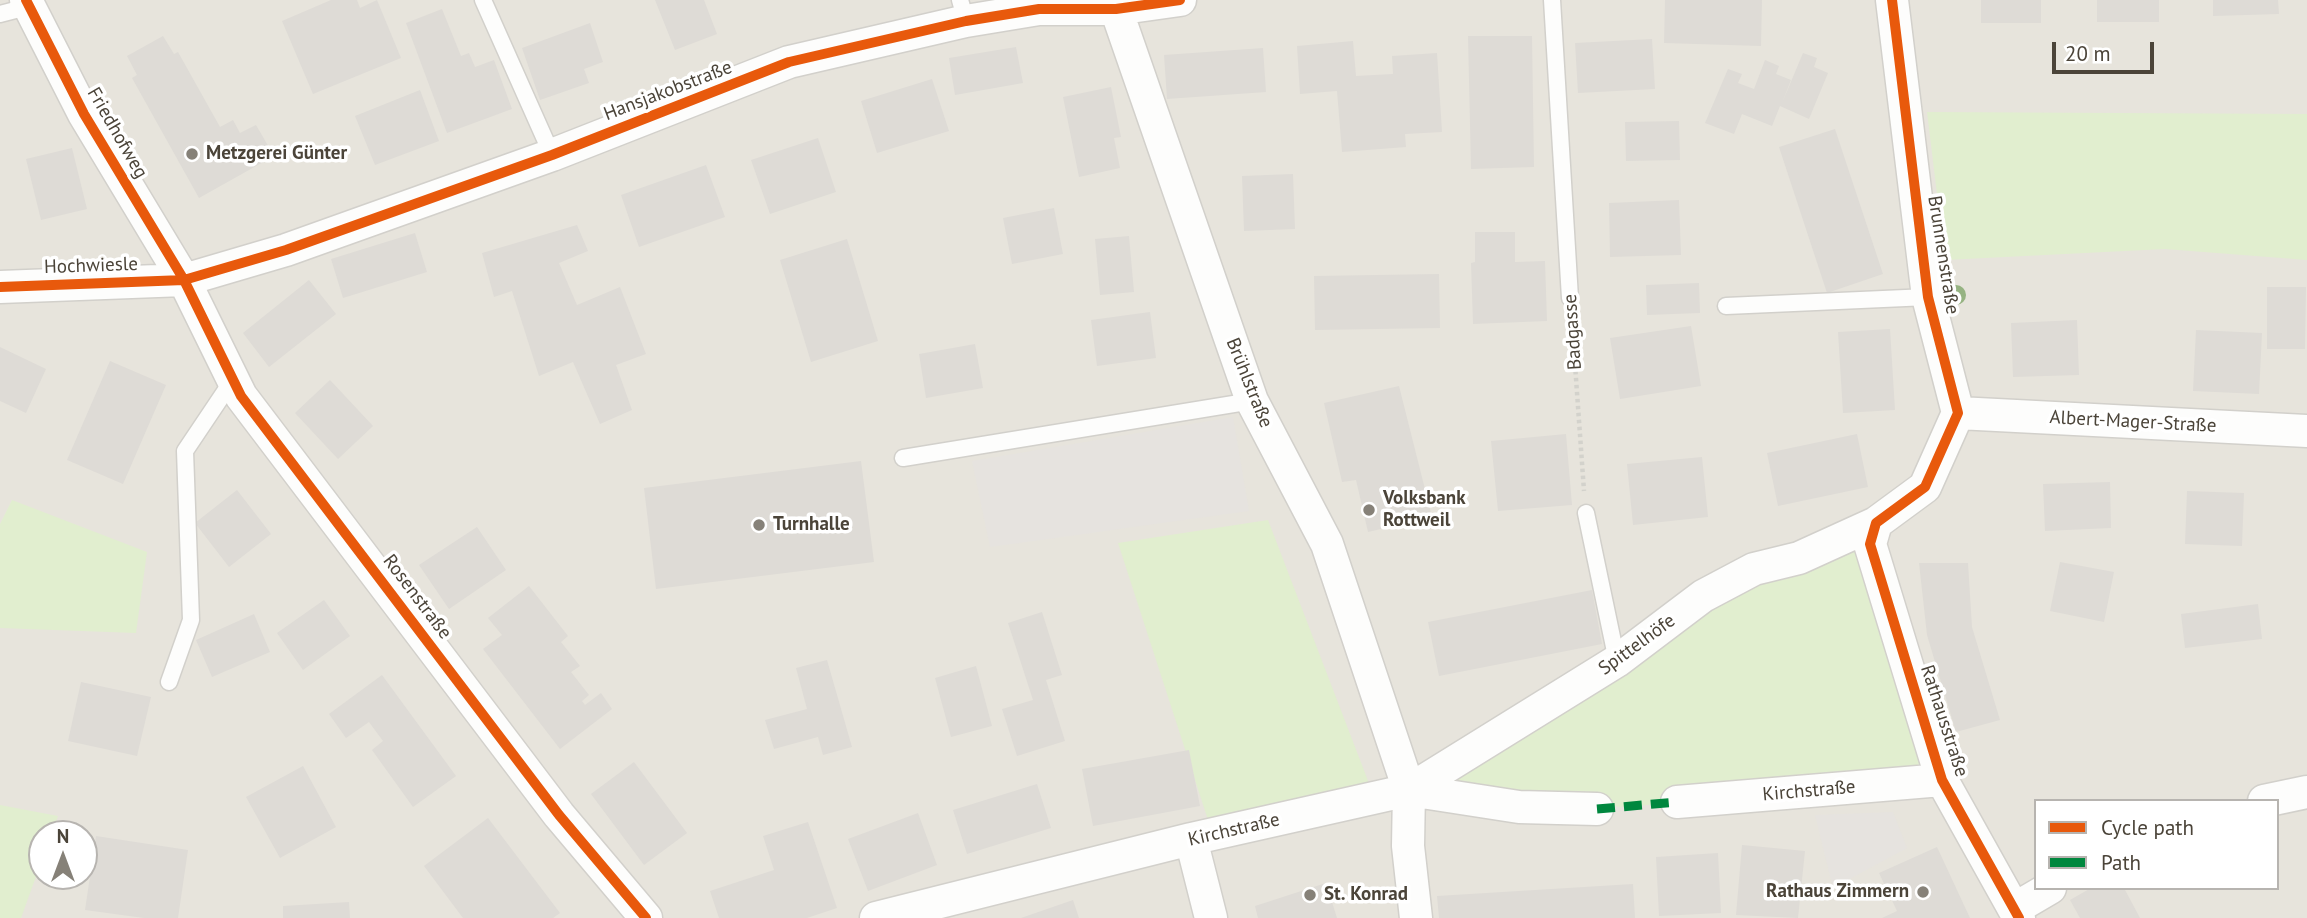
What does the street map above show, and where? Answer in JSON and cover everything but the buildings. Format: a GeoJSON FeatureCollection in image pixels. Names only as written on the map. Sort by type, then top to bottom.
{"type":"FeatureCollection","features":[{"type":"Feature","properties":{"kind":"street","name":"Hansjakobstraße"},"geometry":{"type":"LineString","coordinates":[[184,280],[286,250],[552,155],[789,62],[963,11],[1116,9],[1180,0]]}},
{"type":"Feature","properties":{"kind":"street","name":"Brunnenstraße"},"geometry":{"type":"LineString","coordinates":[[1892,0],[1928,297],[1958,413]]}},
{"type":"Feature","properties":{"kind":"street","name":"Friedhofweg"},"geometry":{"type":"LineString","coordinates":[[18,7],[184,280]]}},
{"type":"Feature","properties":{"kind":"street","name":"Brühlstraße"},"geometry":{"type":"LineString","coordinates":[[1116,9],[1252,401],[1327,544],[1409,790],[1408,845],[1416,918]]}},
{"type":"Feature","properties":{"kind":"street","name":"Hochwiesle"},"geometry":{"type":"LineString","coordinates":[[0,288],[184,280]]}},
{"type":"Feature","properties":{"kind":"street","name":"Rosenstraße"},"geometry":{"type":"LineString","coordinates":[[184,280],[232,381],[559,814],[646,918]]}},
{"type":"Feature","properties":{"kind":"street","name":"Albert-Mager-Straße"},"geometry":{"type":"LineString","coordinates":[[1958,413],[2307,431]]}},
{"type":"Feature","properties":{"kind":"street"},"geometry":{"type":"LineString","coordinates":[[1876,523],[1925,487],[1958,413]]}},
{"type":"Feature","properties":{"kind":"street","name":"Spittelhöfe"},"geometry":{"type":"LineString","coordinates":[[1409,790],[1617,661],[1713,591],[1754,569],[1799,558],[1876,523]]}},
{"type":"Feature","properties":{"kind":"street","name":"Rathausstraße"},"geometry":{"type":"LineString","coordinates":[[1876,523],[1870,544],[1942,780],[2016,913]]}},
{"type":"Feature","properties":{"kind":"street","name":"Kirchstraße"},"geometry":{"type":"LineString","coordinates":[[1677,802],[1942,780]]}},
{"type":"Feature","properties":{"kind":"street","name":"Kirchstraße"},"geometry":{"type":"LineString","coordinates":[[876,918],[1191,839],[1409,790],[1519,807],[1597,809]]}},
{"type":"Feature","properties":{"kind":"street"},"geometry":{"type":"LineString","coordinates":[[2274,799],[2307,792]]}},
{"type":"Feature","properties":{"kind":"street"},"geometry":{"type":"LineString","coordinates":[[1191,839],[1211,918]]}},
{"type":"Feature","properties":{"kind":"street"},"geometry":{"type":"LineString","coordinates":[[2016,913],[2047,890]]}},
{"type":"Feature","properties":{"kind":"lane"},"geometry":{"type":"LineString","coordinates":[[483,0],[552,155]]}},
{"type":"Feature","properties":{"kind":"lane","name":"Badgasse"},"geometry":{"type":"LineString","coordinates":[[1552,0],[1570,298]]}},
{"type":"Feature","properties":{"kind":"lane"},"geometry":{"type":"LineString","coordinates":[[1726,306],[1928,297]]}},
{"type":"Feature","properties":{"kind":"lane"},"geometry":{"type":"LineString","coordinates":[[169,682],[191,620],[185,451],[232,381]]}},
{"type":"Feature","properties":{"kind":"lane"},"geometry":{"type":"LineString","coordinates":[[903,458],[1252,401]]}},
{"type":"Feature","properties":{"kind":"lane"},"geometry":{"type":"LineString","coordinates":[[1586,513],[1617,661]]}},
{"type":"Feature","properties":{"kind":"shaded area"},"geometry":{"type":"Polygon","coordinates":[[[0,0],[2307,0],[2307,918],[0,918],[0,0]]]}},
{"type":"Feature","properties":{"kind":"shaded area"},"geometry":{"type":"Polygon","coordinates":[[[1233,417],[1249,511],[990,547],[972,461],[1233,417]]]}},
{"type":"Feature","properties":{"kind":"shaded area"},"geometry":{"type":"Polygon","coordinates":[[[1893,812],[1907,848],[1833,888],[1815,815],[1893,812]]]}},
{"type":"Feature","properties":{"kind":"green space"},"geometry":{"type":"Polygon","coordinates":[[[1927,112],[2307,114],[2307,260],[2165,249],[1945,260],[1927,112]]]}},
{"type":"Feature","properties":{"kind":"green space"},"geometry":{"type":"Polygon","coordinates":[[[12,500],[147,552],[136,633],[0,628],[0,524],[12,500]]]}},
{"type":"Feature","properties":{"kind":"green space"},"geometry":{"type":"Polygon","coordinates":[[[1268,520],[1370,786],[1208,820],[1118,543],[1268,520]]]}},
{"type":"Feature","properties":{"kind":"green space"},"geometry":{"type":"Polygon","coordinates":[[[1870,544],[1942,780],[1623,807],[1409,790],[1692,605],[1870,544]]]}},
{"type":"Feature","properties":{"kind":"green space"},"geometry":{"type":"Polygon","coordinates":[[[0,805],[58,816],[57,820],[28,820],[28,890],[31,890],[21,918],[0,918],[0,805]]]}},
{"type":"Feature","properties":{"kind":"marked path"},"geometry":{"type":"LineString","coordinates":[[1597,809],[1677,802]]}},
{"type":"Feature","properties":{"kind":"cycle path"},"geometry":{"type":"LineString","coordinates":[[26,0],[84,114],[184,280],[241,396],[559,815],[646,918]]}},
{"type":"Feature","properties":{"kind":"cycle path"},"geometry":{"type":"LineString","coordinates":[[0,287],[184,280],[286,250],[552,155],[789,62],[966,21],[1039,9],[1116,9],[1180,0]]}},
{"type":"Feature","properties":{"kind":"cycle path"},"geometry":{"type":"LineString","coordinates":[[1892,0],[1928,297],[1958,413],[1925,487],[1876,523],[1870,544],[1942,780],[2019,918]]}},
{"type":"Feature","properties":{"kind":"place","name":"Metzgerei Günter"},"geometry":{"type":"Point","coordinates":[192,154]}},
{"type":"Feature","properties":{"kind":"place","name":"Volksbank Rottweil"},"geometry":{"type":"Point","coordinates":[1369,510]}},
{"type":"Feature","properties":{"kind":"place","name":"Turnhalle"},"geometry":{"type":"Point","coordinates":[759,525]}},
{"type":"Feature","properties":{"kind":"place","name":"Rathaus Zimmern"},"geometry":{"type":"Point","coordinates":[1923,892]}},
{"type":"Feature","properties":{"kind":"place","name":"St. Konrad"},"geometry":{"type":"Point","coordinates":[1310,895]}}]}
